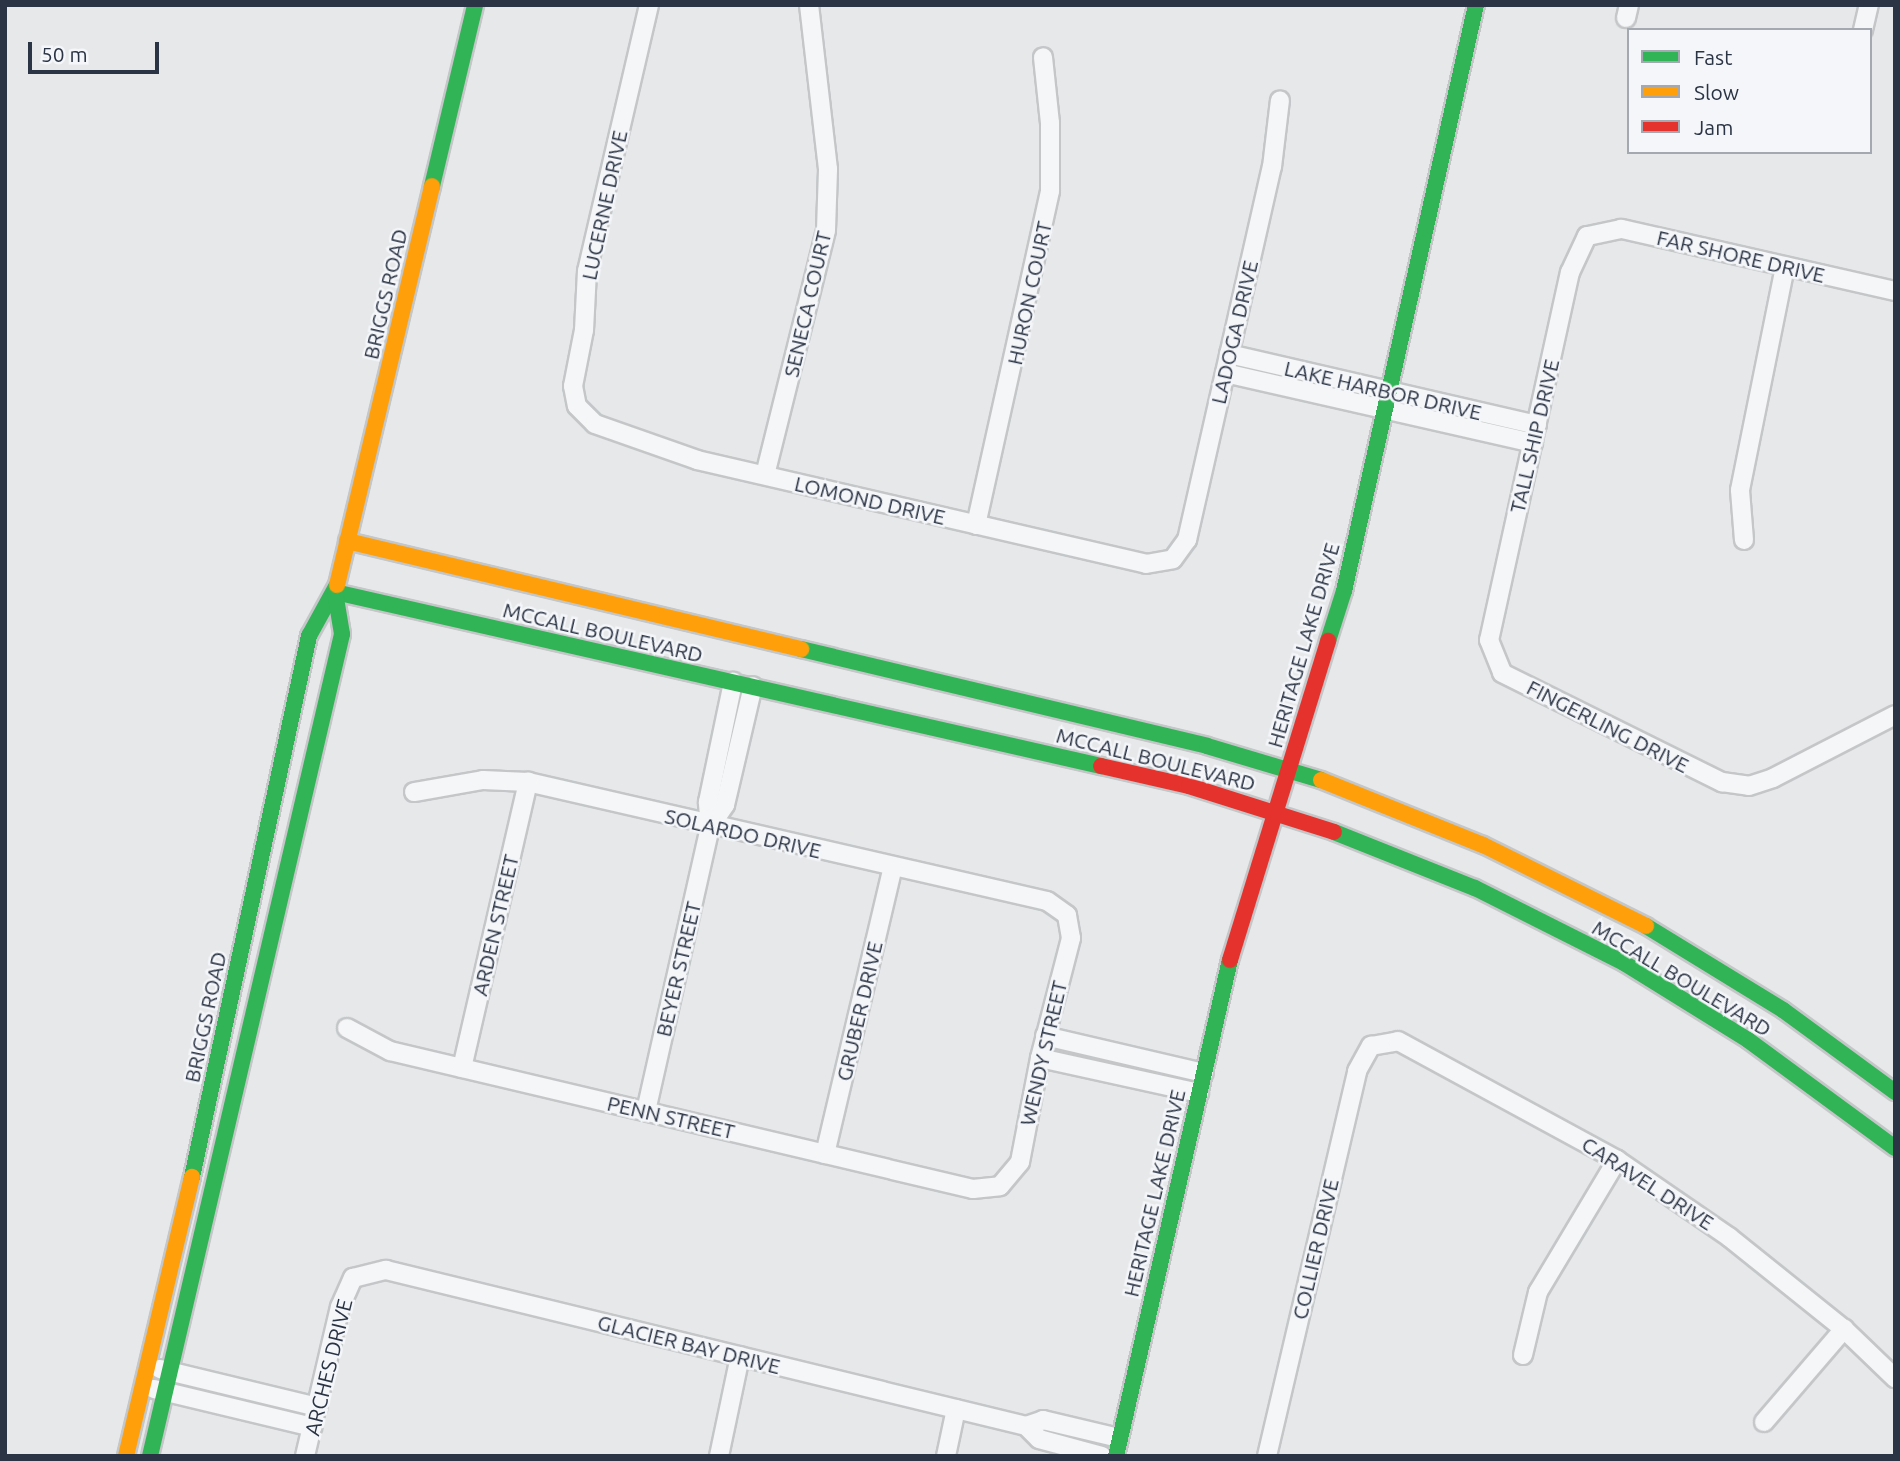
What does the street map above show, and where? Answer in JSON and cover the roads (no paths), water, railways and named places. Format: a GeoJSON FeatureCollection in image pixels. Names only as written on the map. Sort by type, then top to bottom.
{"type":"FeatureCollection","features":[{"type":"Feature","properties":{"kind":"main road","name":"BRIGGS ROAD"},"geometry":{"type":"LineString","coordinates":[[126,1456],[144,1386],[309,636],[335,592],[475,5]]}},
{"type":"Feature","properties":{"kind":"main road","name":"HERITAGE LAKE DRIVE"},"geometry":{"type":"LineString","coordinates":[[1118,1447],[1227,969],[1344,591],[1476,5]]}},
{"type":"Feature","properties":{"kind":"main road","name":"MCCALL BOULEVARD"},"geometry":{"type":"LineString","coordinates":[[347,541],[1194,742],[1288,770],[1420,818],[1621,912],[1783,1010],[1895,1092]]}},
{"type":"Feature","properties":{"kind":"main road","name":"BRIGGS ROAD"},"geometry":{"type":"LineString","coordinates":[[150,1456],[342,634],[335,592]]}},
{"type":"Feature","properties":{"kind":"main road","name":"MCCALL BOULEVARD"},"geometry":{"type":"LineString","coordinates":[[335,592],[1176,783],[1275,812],[1475,888],[1623,963],[1748,1040],[1895,1148]]}},
{"type":"Feature","properties":{"kind":"street","name":"LUCERNE DRIVE"},"geometry":{"type":"LineString","coordinates":[[577,406],[573,386],[584,330],[587,271],[649,5]]}},
{"type":"Feature","properties":{"kind":"street","name":"SENECA COURT"},"geometry":{"type":"LineString","coordinates":[[765,475],[826,230],[828,169],[809,5]]}},
{"type":"Feature","properties":{"kind":"street"},"geometry":{"type":"LineString","coordinates":[[1863,28],[1869,5]]}},
{"type":"Feature","properties":{"kind":"street","name":"HURON COURT"},"geometry":{"type":"LineString","coordinates":[[976,525],[1050,191],[1050,122],[1042,57]]}},
{"type":"Feature","properties":{"kind":"street","name":"LADOGA DRIVE"},"geometry":{"type":"LineString","coordinates":[[1173,559],[1187,540],[1272,167],[1280,100]]}},
{"type":"Feature","properties":{"kind":"street","name":"FAR SHORE DRIVE"},"geometry":{"type":"LineString","coordinates":[[1587,236],[1620,229],[1895,292]]}},
{"type":"Feature","properties":{"kind":"street","name":"TALL SHIP DRIVE"},"geometry":{"type":"LineString","coordinates":[[1489,640],[1570,272],[1587,236]]}},
{"type":"Feature","properties":{"kind":"street"},"geometry":{"type":"LineString","coordinates":[[1744,540],[1740,490],[1785,266]]}},
{"type":"Feature","properties":{"kind":"street","name":"LAKE HARBOR DRIVE"},"geometry":{"type":"LineString","coordinates":[[1229,354],[1533,443]]}},
{"type":"Feature","properties":{"kind":"street","name":"LAKE HARBOR DRIVE"},"geometry":{"type":"LineString","coordinates":[[1225,373],[1537,425]]}},
{"type":"Feature","properties":{"kind":"street","name":"LOMOND DRIVE"},"geometry":{"type":"LineString","coordinates":[[577,406],[595,424],[697,460],[1146,564],[1173,559]]}},
{"type":"Feature","properties":{"kind":"street","name":"FINGERLING DRIVE"},"geometry":{"type":"LineString","coordinates":[[1489,640],[1502,673],[1722,782],[1749,786],[1895,715]]}},
{"type":"Feature","properties":{"kind":"street","name":"BEYER STREET"},"geometry":{"type":"LineString","coordinates":[[646,1111],[710,827],[708,802],[733,682]]}},
{"type":"Feature","properties":{"kind":"street","name":"BEYER STREET"},"geometry":{"type":"LineString","coordinates":[[710,827],[725,805],[753,686]]}},
{"type":"Feature","properties":{"kind":"street","name":"SOLARDO DRIVE"},"geometry":{"type":"LineString","coordinates":[[414,792],[483,780],[528,782],[710,827],[1047,901],[1067,915]]}},
{"type":"Feature","properties":{"kind":"street","name":"ARDEN STREET"},"geometry":{"type":"LineString","coordinates":[[462,1068],[528,782]]}},
{"type":"Feature","properties":{"kind":"street","name":"GRUBER DRIVE"},"geometry":{"type":"LineString","coordinates":[[825,1154],[893,867]]}},
{"type":"Feature","properties":{"kind":"street","name":"WENDY STREET"},"geometry":{"type":"LineString","coordinates":[[1000,1186],[1020,1163],[1040,1058],[1071,938],[1067,915]]}},
{"type":"Feature","properties":{"kind":"street","name":"PENN STREET"},"geometry":{"type":"LineString","coordinates":[[347,1028],[390,1051],[973,1189],[1000,1186]]}},
{"type":"Feature","properties":{"kind":"street"},"geometry":{"type":"LineString","coordinates":[[1045,1036],[1205,1073]]}},
{"type":"Feature","properties":{"kind":"street","name":"CARAVEL DRIVE"},"geometry":{"type":"LineString","coordinates":[[1371,1046],[1398,1041],[1617,1160],[1729,1237],[1844,1329],[1895,1378]]}},
{"type":"Feature","properties":{"kind":"street","name":"COLLIER DRIVE"},"geometry":{"type":"LineString","coordinates":[[1266,1456],[1357,1071],[1371,1046]]}},
{"type":"Feature","properties":{"kind":"street"},"geometry":{"type":"LineString","coordinates":[[1040,1058],[1199,1093]]}},
{"type":"Feature","properties":{"kind":"street"},"geometry":{"type":"LineString","coordinates":[[1523,1354],[1538,1292],[1617,1160]]}},
{"type":"Feature","properties":{"kind":"street","name":"GLACIER BAY DRIVE"},"geometry":{"type":"LineString","coordinates":[[353,1278],[386,1270],[1026,1426],[1043,1420],[1118,1447]]}},
{"type":"Feature","properties":{"kind":"street","name":"ARCHES DRIVE"},"geometry":{"type":"LineString","coordinates":[[305,1456],[340,1307],[353,1278]]}},
{"type":"Feature","properties":{"kind":"street"},"geometry":{"type":"LineString","coordinates":[[1764,1422],[1844,1329]]}},
{"type":"Feature","properties":{"kind":"street"},"geometry":{"type":"LineString","coordinates":[[719,1456],[740,1356]]}},
{"type":"Feature","properties":{"kind":"street"},"geometry":{"type":"LineString","coordinates":[[148,1366],[317,1407]]}},
{"type":"Feature","properties":{"kind":"street"},"geometry":{"type":"LineString","coordinates":[[144,1386],[312,1427]]}},
{"type":"Feature","properties":{"kind":"street"},"geometry":{"type":"LineString","coordinates":[[946,1456],[956,1409]]}},
{"type":"Feature","properties":{"kind":"street","name":"GLACIER BAY DRIVE"},"geometry":{"type":"LineString","coordinates":[[1026,1426],[1039,1440],[1101,1456]]}}]}
